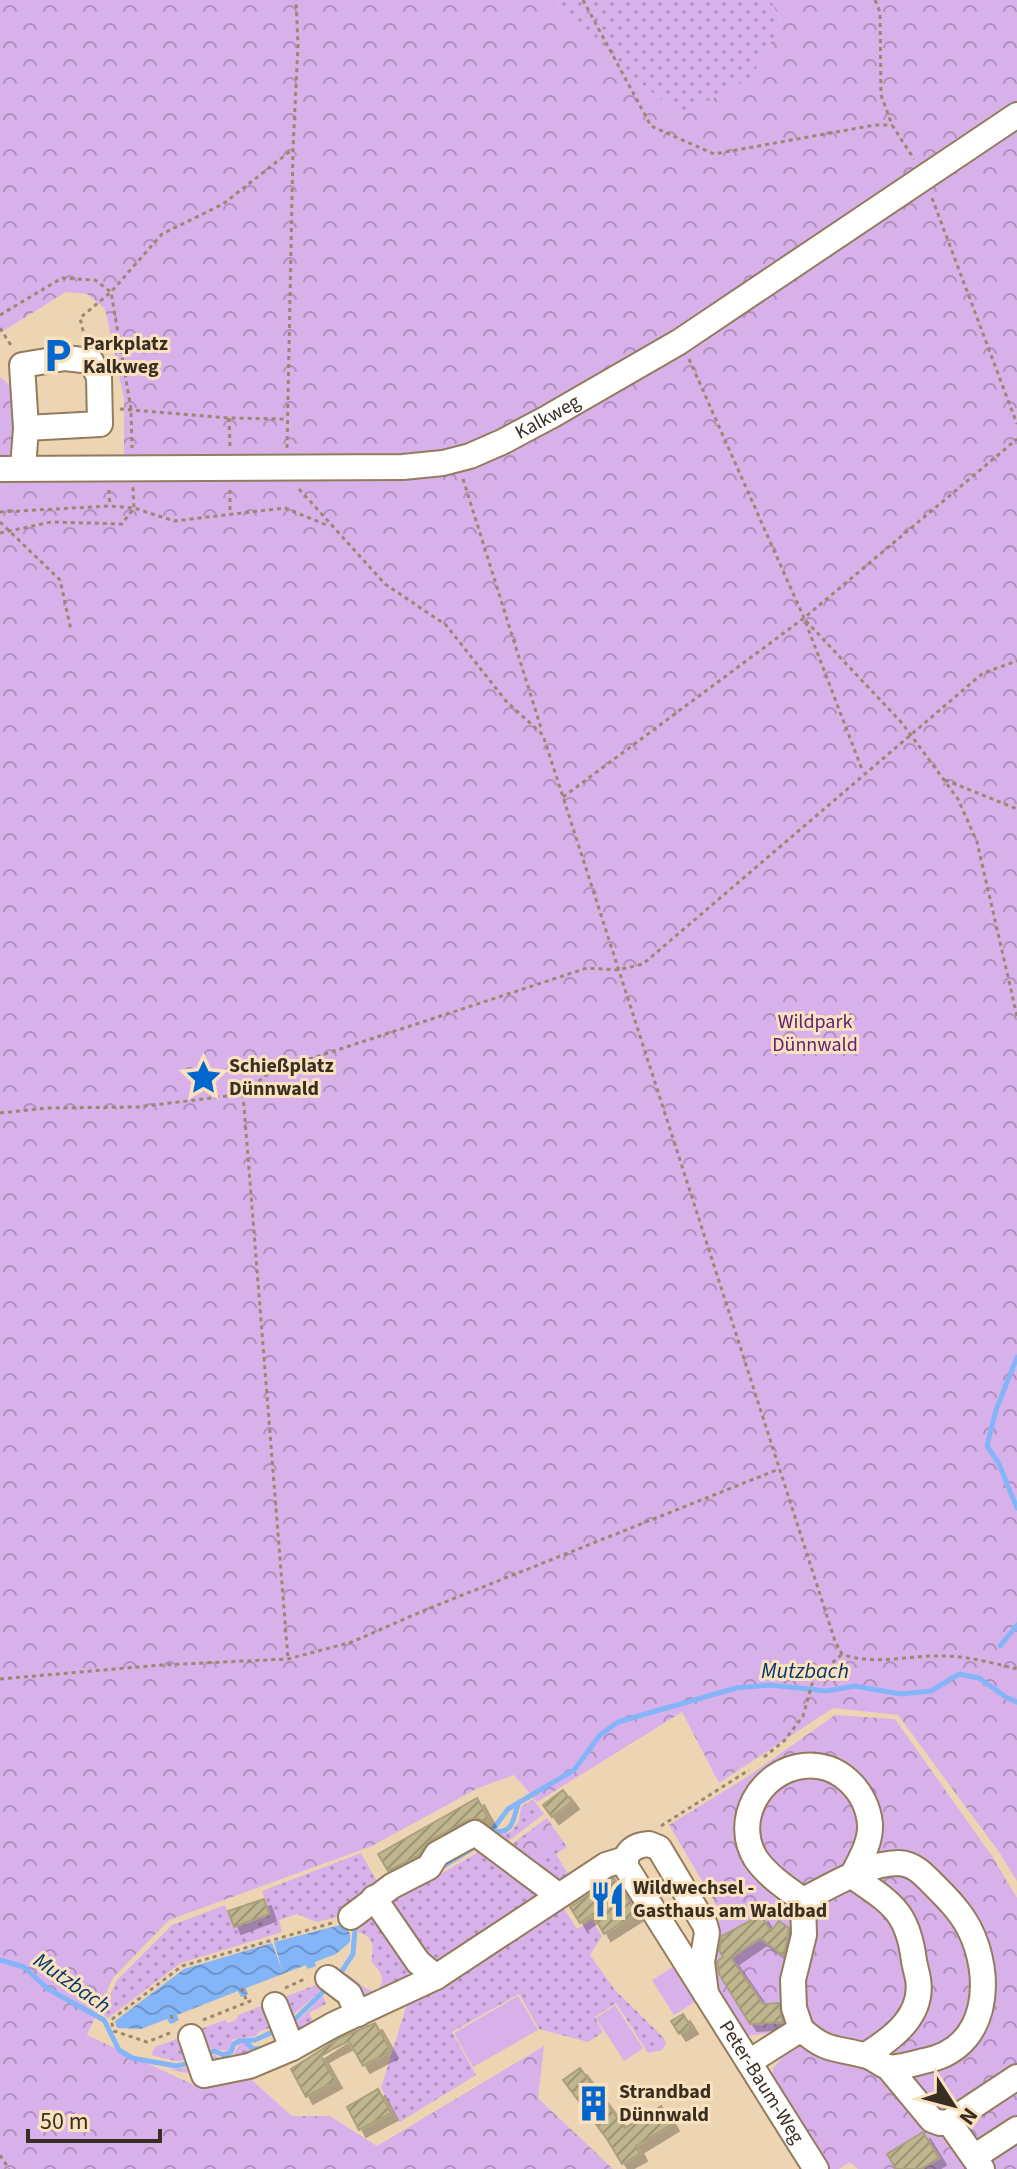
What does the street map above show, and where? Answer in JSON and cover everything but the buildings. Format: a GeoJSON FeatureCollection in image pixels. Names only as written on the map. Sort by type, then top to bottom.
{"type":"FeatureCollection","features":[{"type":"Feature","properties":{"kind":"street","name":"Kalkweg"},"geometry":{"type":"LineString","coordinates":[[12,469],[403,467],[457,460],[514,437],[679,342],[1017,115]]}},
{"type":"Feature","properties":{"kind":"street"},"geometry":{"type":"LineString","coordinates":[[12,469],[23,448],[26,428],[22,365],[65,358],[91,361],[99,377],[100,424],[26,428]]}},
{"type":"Feature","properties":{"kind":"street"},"geometry":{"type":"LineString","coordinates":[[803,1900],[775,1880],[756,1858],[747,1835],[748,1811],[759,1790],[779,1774],[803,1766],[829,1768],[850,1780],[865,1800],[870,1826],[865,1851],[852,1876]]}},
{"type":"Feature","properties":{"kind":"street"},"geometry":{"type":"LineString","coordinates":[[351,1917],[377,1904],[429,1867],[436,1853],[479,1836],[558,1895]]}},
{"type":"Feature","properties":{"kind":"street"},"geometry":{"type":"LineString","coordinates":[[190,2038],[204,2075],[249,2066],[280,2015],[358,2014],[436,1977],[606,1865],[625,1859],[640,1845],[649,1844]]}},
{"type":"Feature","properties":{"kind":"street","name":"Peter-Baum-Weg"},"geometry":{"type":"LineString","coordinates":[[649,1844],[659,1848],[705,1925],[707,1933],[702,1962],[706,1994]]}},
{"type":"Feature","properties":{"kind":"street","name":"Peter-Baum-Weg"},"geometry":{"type":"LineString","coordinates":[[625,1859],[626,1867],[816,2169]]}},
{"type":"Feature","properties":{"kind":"street"},"geometry":{"type":"LineString","coordinates":[[803,1900],[852,1876],[899,1863],[911,1865],[920,1871],[954,1906],[968,1927],[983,1976],[984,1995],[978,2016],[959,2043],[945,2054],[888,2067]]}},
{"type":"Feature","properties":{"kind":"street"},"geometry":{"type":"LineString","coordinates":[[852,1876],[898,1911],[908,1927],[919,1981],[916,2004],[906,2024],[866,2055]]}},
{"type":"Feature","properties":{"kind":"street"},"geometry":{"type":"LineString","coordinates":[[803,1900],[804,1935],[793,1980],[794,2008],[801,2029],[815,2042],[833,2050],[866,2055],[888,2067],[932,2120],[940,2123],[949,2122],[1017,2077]]}},
{"type":"Feature","properties":{"kind":"street"},"geometry":{"type":"LineString","coordinates":[[377,1904],[418,1962],[436,1977]]}},
{"type":"Feature","properties":{"kind":"street"},"geometry":{"type":"LineString","coordinates":[[328,1980],[349,1994],[358,2014]]}},
{"type":"Feature","properties":{"kind":"street"},"geometry":{"type":"LineString","coordinates":[[749,2062],[801,2029]]}},
{"type":"Feature","properties":{"kind":"street"},"geometry":{"type":"LineString","coordinates":[[949,2122],[978,2163],[1017,2129]]}},
{"type":"Feature","properties":{"kind":"path"},"geometry":{"type":"LineString","coordinates":[[296,0],[298,45],[286,419],[286,446],[293,483],[385,584],[446,625],[506,701],[543,735]]}},
{"type":"Feature","properties":{"kind":"path"},"geometry":{"type":"LineString","coordinates":[[583,0],[651,126],[714,154],[875,125],[892,125]]}},
{"type":"Feature","properties":{"kind":"path"},"geometry":{"type":"LineString","coordinates":[[875,0],[880,12],[881,95],[892,125],[913,156],[923,178],[1017,424]]}},
{"type":"Feature","properties":{"kind":"path"},"geometry":{"type":"LineString","coordinates":[[91,361],[80,318],[111,292],[162,234],[223,204],[293,149]]}},
{"type":"Feature","properties":{"kind":"path"},"geometry":{"type":"LineString","coordinates":[[0,315],[62,278],[95,280],[111,292],[131,409],[132,450]]}},
{"type":"Feature","properties":{"kind":"path"},"geometry":{"type":"LineString","coordinates":[[679,342],[804,618],[863,774]]}},
{"type":"Feature","properties":{"kind":"path"},"geometry":{"type":"LineString","coordinates":[[100,409],[286,419]]}},
{"type":"Feature","properties":{"kind":"path"},"geometry":{"type":"LineString","coordinates":[[563,797],[804,618],[1017,439]]}},
{"type":"Feature","properties":{"kind":"path"},"geometry":{"type":"LineString","coordinates":[[457,460],[618,970],[842,1654],[856,1660],[944,1656],[1017,1669]]}},
{"type":"Feature","properties":{"kind":"path"},"geometry":{"type":"LineString","coordinates":[[109,488],[110,506]]}},
{"type":"Feature","properties":{"kind":"path"},"geometry":{"type":"LineString","coordinates":[[0,512],[110,506],[134,508],[174,521],[230,512],[285,508],[333,528]]}},
{"type":"Feature","properties":{"kind":"path"},"geometry":{"type":"LineString","coordinates":[[0,533],[51,522],[122,524],[134,508]]}},
{"type":"Feature","properties":{"kind":"path"},"geometry":{"type":"LineString","coordinates":[[0,522],[60,580],[71,630]]}},
{"type":"Feature","properties":{"kind":"path"},"geometry":{"type":"LineString","coordinates":[[804,618],[909,734],[958,799],[977,842],[1017,1016]]}},
{"type":"Feature","properties":{"kind":"path"},"geometry":{"type":"LineString","coordinates":[[0,1113],[47,1108],[138,1107],[243,1094],[270,1072],[587,968],[618,970],[643,964],[983,673],[1017,661]]}},
{"type":"Feature","properties":{"kind":"path"},"geometry":{"type":"LineString","coordinates":[[945,780],[1017,809]]}},
{"type":"Feature","properties":{"kind":"path"},"geometry":{"type":"LineString","coordinates":[[243,1094],[288,1659]]}},
{"type":"Feature","properties":{"kind":"path"},"geometry":{"type":"LineString","coordinates":[[0,1679],[161,1665],[288,1659],[352,1642],[439,1604],[779,1469]]}},
{"type":"Feature","properties":{"kind":"path"},"geometry":{"type":"LineString","coordinates":[[764,1757],[784,1741],[803,1716],[812,1684],[842,1654]]}},
{"type":"Feature","properties":{"kind":"path"},"geometry":{"type":"LineString","coordinates":[[649,1844],[650,1833],[754,1765]]}},
{"type":"Feature","properties":{"kind":"path"},"geometry":{"type":"LineString","coordinates":[[247,2002],[190,2038],[147,2042],[114,2031],[111,2020],[182,1966],[351,1917]]}},
{"type":"Feature","properties":{"kind":"path"},"geometry":{"type":"LineString","coordinates":[[242,1988],[247,2002],[280,2015],[328,1980]]}},
{"type":"Feature","properties":{"kind":"path"},"geometry":{"type":"LineString","coordinates":[[171,2015],[190,2038]]}},
{"type":"Feature","properties":{"kind":"path"},"geometry":{"type":"LineString","coordinates":[[0,2155],[9,2169]]}},
{"type":"Feature","properties":{"kind":"green space","name":"Wildpark Dünnwald"},"geometry":{"type":"Polygon","coordinates":[[[0,0],[558,0],[559,14],[680,116],[752,77],[781,23],[771,0],[1017,0],[1017,1881],[898,1715],[833,1708],[719,1783],[682,1712],[537,1802],[514,1775],[478,1788],[372,1846],[169,1920],[113,1978],[87,2035],[194,2085],[245,2074],[292,2116],[330,2116],[377,2146],[544,2046],[538,2098],[613,2169],[0,2169],[0,377],[12,387],[17,415],[15,456],[124,454],[124,399],[105,309],[87,294],[66,292],[0,333],[0,0]]]}},
{"type":"Feature","properties":{"kind":"green space"},"geometry":{"type":"Polygon","coordinates":[[[558,0],[771,0],[781,23],[752,77],[680,116],[559,14],[558,0]]]}},
{"type":"Feature","properties":{"kind":"green space"},"geometry":{"type":"Polygon","coordinates":[[[835,1715],[895,1719],[992,1856],[1017,1898],[1017,2169],[858,2169],[850,2162],[839,2169],[828,2169],[772,2079],[773,2068],[796,2043],[782,2028],[771,2033],[746,2036],[712,1978],[713,1925],[724,1918],[669,1825],[747,1777],[835,1715]]]}},
{"type":"Feature","properties":{"kind":"green space"},"geometry":{"type":"Polygon","coordinates":[[[533,1799],[544,1814],[499,1848],[494,1835],[511,1832],[519,1821],[521,1807],[533,1799]]]}},
{"type":"Feature","properties":{"kind":"green space"},"geometry":{"type":"Polygon","coordinates":[[[547,1818],[549,1821],[514,1848],[538,1870],[560,1837],[567,1847],[556,1854],[571,1879],[562,1888],[505,1849],[547,1818]]]}},
{"type":"Feature","properties":{"kind":"green space"},"geometry":{"type":"Polygon","coordinates":[[[549,1821],[560,1837],[538,1871],[514,1848],[549,1821]]]}},
{"type":"Feature","properties":{"kind":"green space"},"geometry":{"type":"Polygon","coordinates":[[[485,1845],[548,1892],[432,1968],[389,1906],[477,1853],[485,1845]]]}},
{"type":"Feature","properties":{"kind":"green space"},"geometry":{"type":"Polygon","coordinates":[[[361,1853],[381,1889],[345,1915],[317,1922],[297,1914],[279,1920],[282,1932],[181,1963],[108,2018],[102,2013],[117,1980],[172,1925],[225,1905],[233,1928],[270,1915],[262,1891],[361,1853]]]}},
{"type":"Feature","properties":{"kind":"green space"},"geometry":{"type":"Polygon","coordinates":[[[559,1901],[577,1929],[592,1920],[602,1936],[590,1955],[615,1990],[664,2038],[666,2044],[662,2050],[648,2053],[616,2003],[595,2017],[603,2032],[588,2042],[539,2029],[519,1994],[452,2032],[476,2075],[400,2122],[381,2088],[410,1994],[559,1901]]]}},
{"type":"Feature","properties":{"kind":"green space"},"geometry":{"type":"Polygon","coordinates":[[[376,1912],[427,1974],[367,2006],[338,1983],[347,1974],[367,1989],[377,1992],[380,1987],[382,1976],[371,1961],[372,1942],[357,1932],[376,1912]]]}},
{"type":"Feature","properties":{"kind":"green space"},"geometry":{"type":"Polygon","coordinates":[[[673,1967],[695,2002],[674,2015],[652,1980],[673,1967]]]}},
{"type":"Feature","properties":{"kind":"green space"},"geometry":{"type":"Polygon","coordinates":[[[326,1981],[329,1983],[284,2023],[277,2000],[326,1981]]]}},
{"type":"Feature","properties":{"kind":"green space"},"geometry":{"type":"Polygon","coordinates":[[[323,1996],[326,2004],[309,2013],[314,2023],[329,2017],[332,2023],[274,2052],[230,2068],[208,2072],[187,2073],[168,2069],[188,2067],[215,2055],[222,2060],[232,2058],[239,2044],[245,2043],[253,2050],[260,2051],[279,2046],[281,2039],[278,2033],[283,2031],[287,2039],[290,2038],[287,2029],[323,1996]]]}},
{"type":"Feature","properties":{"kind":"green space"},"geometry":{"type":"Polygon","coordinates":[[[518,1996],[538,2030],[473,2067],[454,2033],[518,1996]]]}},
{"type":"Feature","properties":{"kind":"green space"},"geometry":{"type":"Polygon","coordinates":[[[269,2003],[281,2025],[260,2031],[256,2036],[233,2039],[229,2050],[202,2049],[195,2031],[225,2020],[228,2023],[236,2020],[238,2015],[269,2003]]]}},
{"type":"Feature","properties":{"kind":"green space"},"geometry":{"type":"Polygon","coordinates":[[[615,2005],[643,2048],[624,2061],[596,2018],[615,2005]]]}},
{"type":"Feature","properties":{"kind":"green space"},"geometry":{"type":"Polygon","coordinates":[[[187,2035],[187,2060],[176,2061],[151,2055],[155,2047],[187,2035]]]}},
{"type":"Feature","properties":{"kind":"water"},"geometry":{"type":"Polygon","coordinates":[[[344,1924],[350,1934],[350,1942],[336,1954],[315,1962],[316,1966],[308,1969],[306,1965],[246,1988],[248,1994],[241,1997],[238,1991],[177,2015],[179,2020],[170,2024],[167,2019],[141,2029],[117,2028],[115,2021],[184,1969],[272,1943],[282,1970],[274,1942],[344,1924]]]}},
{"type":"Feature","properties":{"kind":"waterway"},"geometry":{"type":"LineString","coordinates":[[1017,1357],[996,1410],[987,1446],[999,1464],[1017,1508]]}},
{"type":"Feature","properties":{"kind":"waterway"},"geometry":{"type":"LineString","coordinates":[[1000,1646],[1017,1625]]}},
{"type":"Feature","properties":{"kind":"waterway","name":"Mutzbach"},"geometry":{"type":"LineString","coordinates":[[488,1836],[508,1809],[574,1770],[600,1735],[618,1722],[736,1688],[769,1685],[827,1691],[854,1686],[901,1694],[931,1691],[959,1674],[979,1678],[1017,1702]]}},
{"type":"Feature","properties":{"kind":"waterway","name":"Mutzbach"},"geometry":{"type":"LineString","coordinates":[[493,1831],[509,1827],[519,1802]]}},
{"type":"Feature","properties":{"kind":"waterway","name":"Mutzbach"},"geometry":{"type":"LineString","coordinates":[[438,1869],[478,1845]]}},
{"type":"Feature","properties":{"kind":"waterway","name":"Mutzbach"},"geometry":{"type":"LineString","coordinates":[[338,1977],[353,1954],[358,1924]]}},
{"type":"Feature","properties":{"kind":"waterway","name":"Mutzbach"},"geometry":{"type":"LineString","coordinates":[[0,1960],[24,1967],[48,1989],[104,2020],[119,2050],[132,2058],[176,2066],[191,2063]]}},
{"type":"Feature","properties":{"kind":"waterway","name":"Mutzbach"},"geometry":{"type":"LineString","coordinates":[[290,2024],[328,1987]]}},
{"type":"Feature","properties":{"kind":"waterway","name":"Mutzbach"},"geometry":{"type":"LineString","coordinates":[[203,2055],[214,2051],[224,2055],[231,2052],[239,2041],[255,2040],[277,2030]]}},
{"type":"Feature","properties":{"kind":"waterway","name":"Mutzbach"},"geometry":{"type":"LineString","coordinates":[[245,2041],[253,2049],[264,2048]]}},
{"type":"Feature","properties":{"kind":"place","name":"Parkplatz Kalkweg"},"geometry":{"type":"Point","coordinates":[57,355]}},
{"type":"Feature","properties":{"kind":"place","name":"Schießplatz Dünnwald"},"geometry":{"type":"Point","coordinates":[203,1077]}},
{"type":"Feature","properties":{"kind":"place","name":"Wildwechsel - Gasthaus am Waldbad"},"geometry":{"type":"Point","coordinates":[607,1899]}},
{"type":"Feature","properties":{"kind":"place","name":"Strandbad Dünnwald"},"geometry":{"type":"Point","coordinates":[593,2103]}}]}
